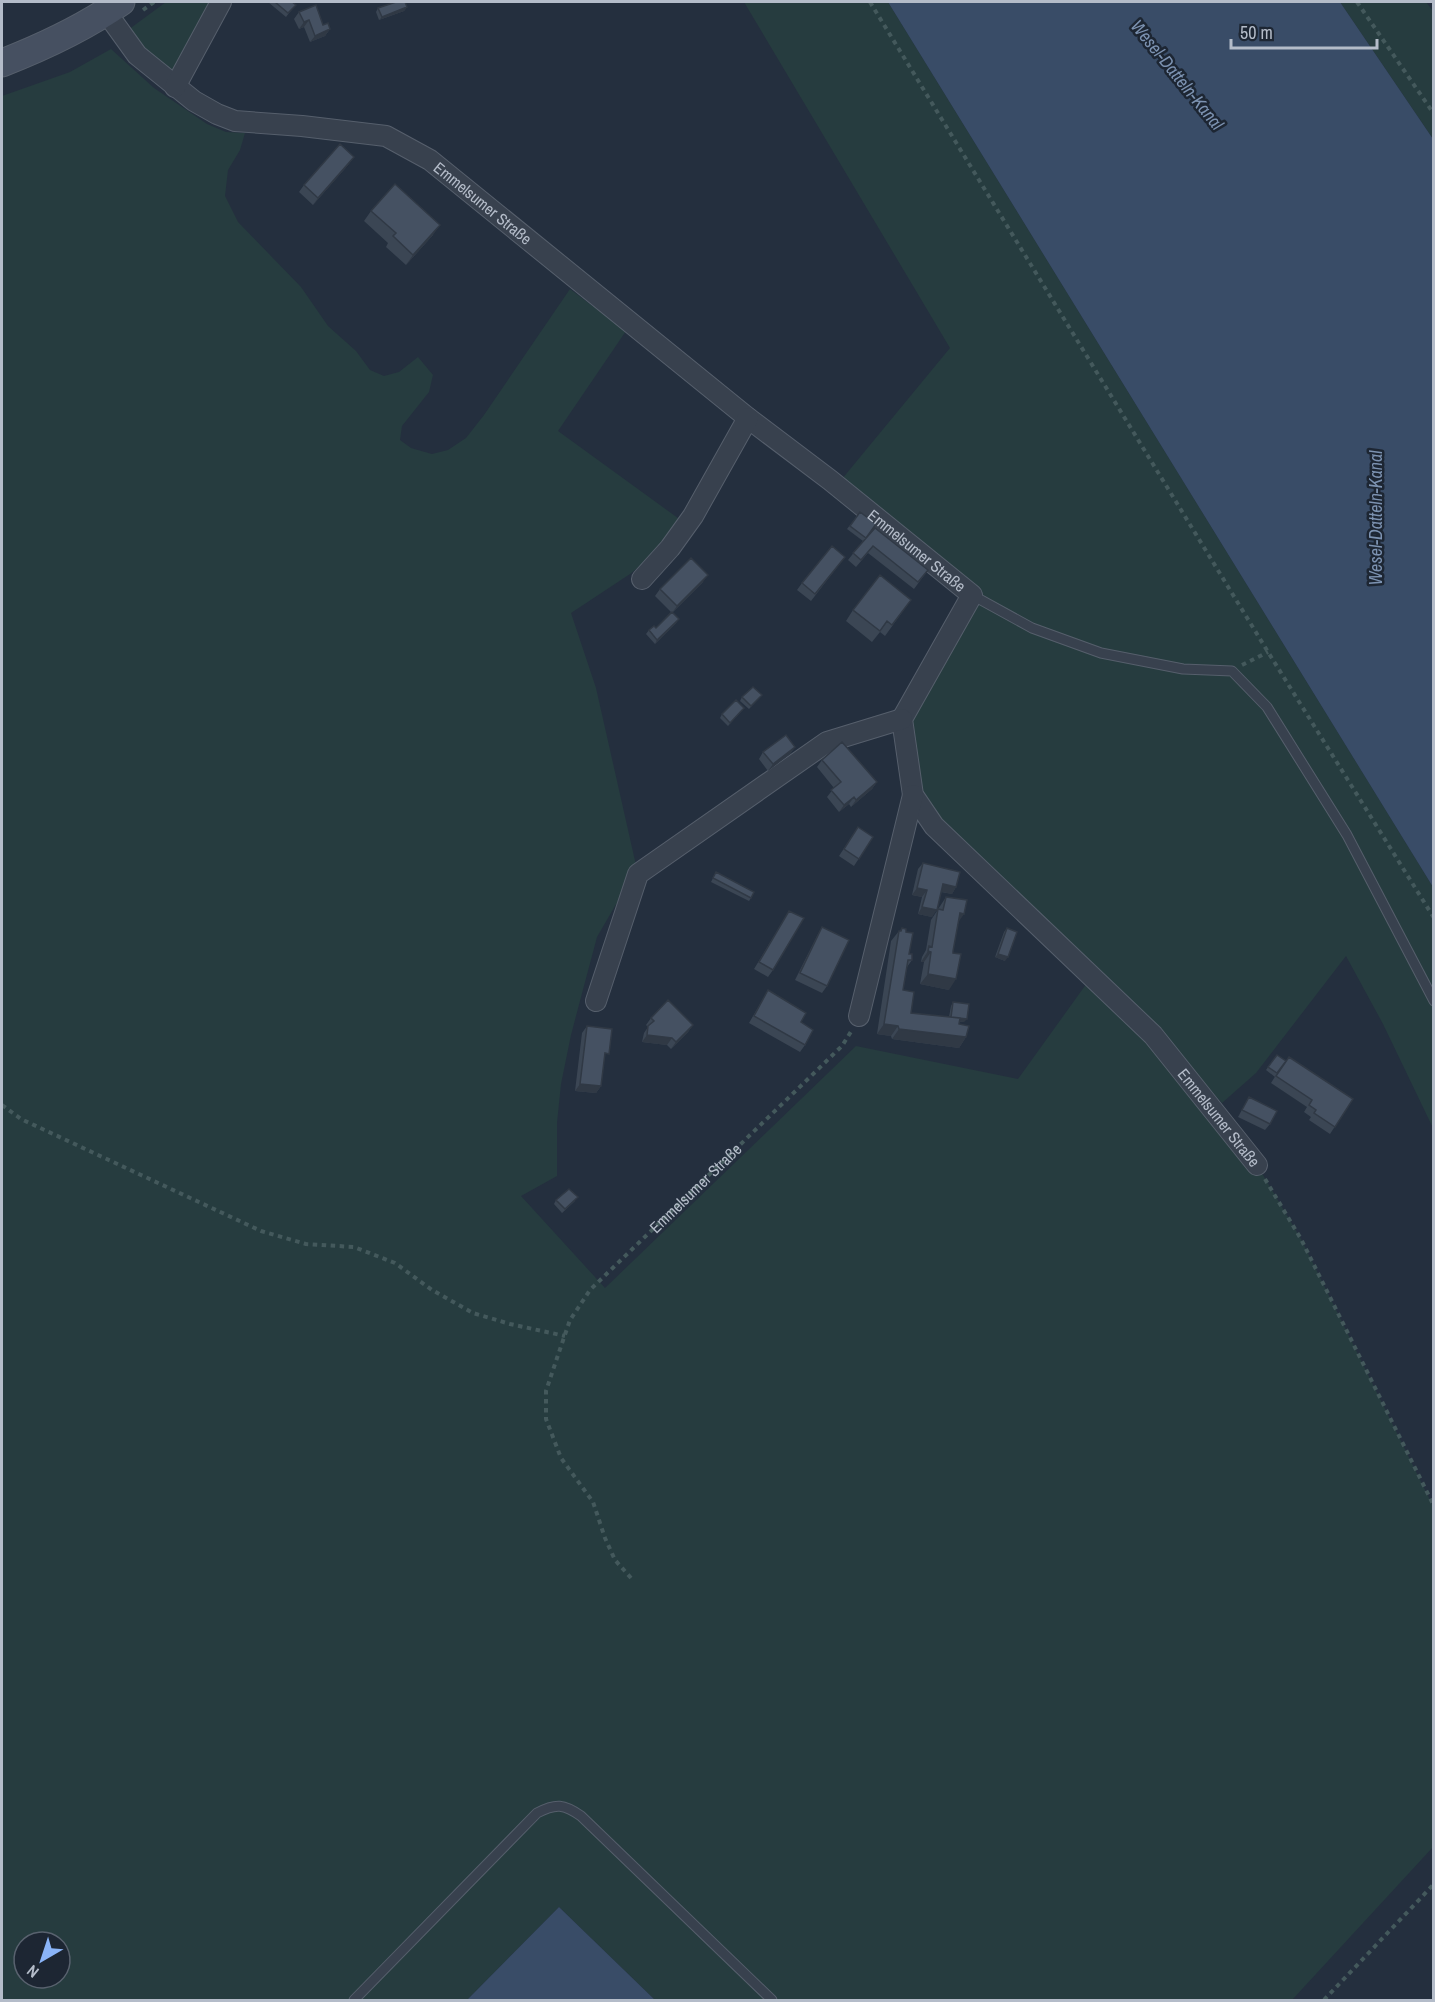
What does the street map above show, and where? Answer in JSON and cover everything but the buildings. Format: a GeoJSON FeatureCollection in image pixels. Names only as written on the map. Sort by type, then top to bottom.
{"type":"FeatureCollection","features":[{"type":"Feature","properties":{"kind":"street"},"geometry":{"type":"LineString","coordinates":[[175,87],[221,2]]}},
{"type":"Feature","properties":{"kind":"street","name":"Emmelsumer Straße"},"geometry":{"type":"LineString","coordinates":[[2,63],[32,51],[113,7],[137,55],[194,101],[235,122],[302,126],[386,136],[430,160],[748,418],[830,480],[972,595],[902,718],[913,795],[859,1016]]}},
{"type":"Feature","properties":{"kind":"street"},"geometry":{"type":"LineString","coordinates":[[642,579],[670,548],[693,516],[748,418]]}},
{"type":"Feature","properties":{"kind":"street"},"geometry":{"type":"LineString","coordinates":[[596,1001],[638,874],[827,742],[902,718]]}},
{"type":"Feature","properties":{"kind":"street","name":"Emmelsumer Straße"},"geometry":{"type":"LineString","coordinates":[[913,795],[934,826],[1153,1035],[1257,1165]]}},
{"type":"Feature","properties":{"kind":"lane"},"geometry":{"type":"LineString","coordinates":[[972,595],[1032,628],[1101,653],[1183,669],[1232,671],[1267,707],[1347,835],[1434,1001]]}},
{"type":"Feature","properties":{"kind":"lane"},"geometry":{"type":"LineString","coordinates":[[354,2001],[537,1813],[548,1807],[561,1805],[581,1816],[772,2001]]}},
{"type":"Feature","properties":{"kind":"path"},"geometry":{"type":"LineString","coordinates":[[870,2],[1268,652],[1434,918]]}},
{"type":"Feature","properties":{"kind":"path"},"geometry":{"type":"LineString","coordinates":[[1358,2],[1434,114]]}},
{"type":"Feature","properties":{"kind":"path"},"geometry":{"type":"LineString","coordinates":[[1232,671],[1268,652]]}},
{"type":"Feature","properties":{"kind":"path","name":"Emmelsumer Straße"},"geometry":{"type":"LineString","coordinates":[[631,1578],[615,1560],[604,1538],[593,1502],[561,1458],[546,1419],[546,1391],[570,1320],[590,1290],[842,1046],[859,1016]]}},
{"type":"Feature","properties":{"kind":"path"},"geometry":{"type":"LineString","coordinates":[[2,1105],[21,1119],[261,1231],[306,1244],[354,1247],[395,1263],[432,1290],[473,1313],[510,1324],[565,1335]]}},
{"type":"Feature","properties":{"kind":"path","name":"Emmelsumer Straße"},"geometry":{"type":"LineString","coordinates":[[1257,1165],[1300,1239],[1434,1506]]}},
{"type":"Feature","properties":{"kind":"path"},"geometry":{"type":"LineString","coordinates":[[1324,2001],[1434,1884]]}},
{"type":"Feature","properties":{"kind":"green space"},"geometry":{"type":"Polygon","coordinates":[[[166,2],[212,2],[174,76],[153,59],[128,30],[166,2]]]}},
{"type":"Feature","properties":{"kind":"green space"},"geometry":{"type":"Polygon","coordinates":[[[744,2],[888,2],[1433,887],[1433,1128],[1383,1024],[1346,956],[1256,1073],[1222,1103],[1167,1040],[945,825],[924,798],[910,734],[912,718],[929,676],[983,594],[842,479],[950,348],[744,2]]]}},
{"type":"Feature","properties":{"kind":"green space"},"geometry":{"type":"Polygon","coordinates":[[[1340,2],[1426,2],[1433,11],[1433,139],[1340,2]]]}},
{"type":"Feature","properties":{"kind":"green space"},"geometry":{"type":"Polygon","coordinates":[[[111,49],[154,88],[207,124],[226,132],[245,133],[240,150],[228,170],[225,196],[238,222],[301,287],[328,326],[356,351],[370,370],[384,376],[399,372],[418,357],[433,375],[429,392],[402,426],[400,440],[411,448],[432,454],[448,450],[466,438],[570,289],[626,331],[558,431],[682,521],[668,543],[630,574],[571,613],[596,688],[638,874],[615,906],[597,937],[571,1035],[561,1084],[557,1123],[557,1176],[521,1196],[605,1288],[856,1046],[1018,1079],[1087,983],[1146,1039],[1257,1165],[1301,1239],[1433,1506],[1433,1847],[1292,2000],[655,2000],[559,1907],[467,2000],[2,2000],[2,96],[70,72],[111,49]]]}},
{"type":"Feature","properties":{"kind":"water","name":"Wesel-Datteln-Kanal"},"geometry":{"type":"Polygon","coordinates":[[[888,2],[1340,2],[1433,139],[1433,887],[888,2]]]}},
{"type":"Feature","properties":{"kind":"water"},"geometry":{"type":"Polygon","coordinates":[[[559,1907],[655,2000],[467,2000],[559,1907]]]}}]}
